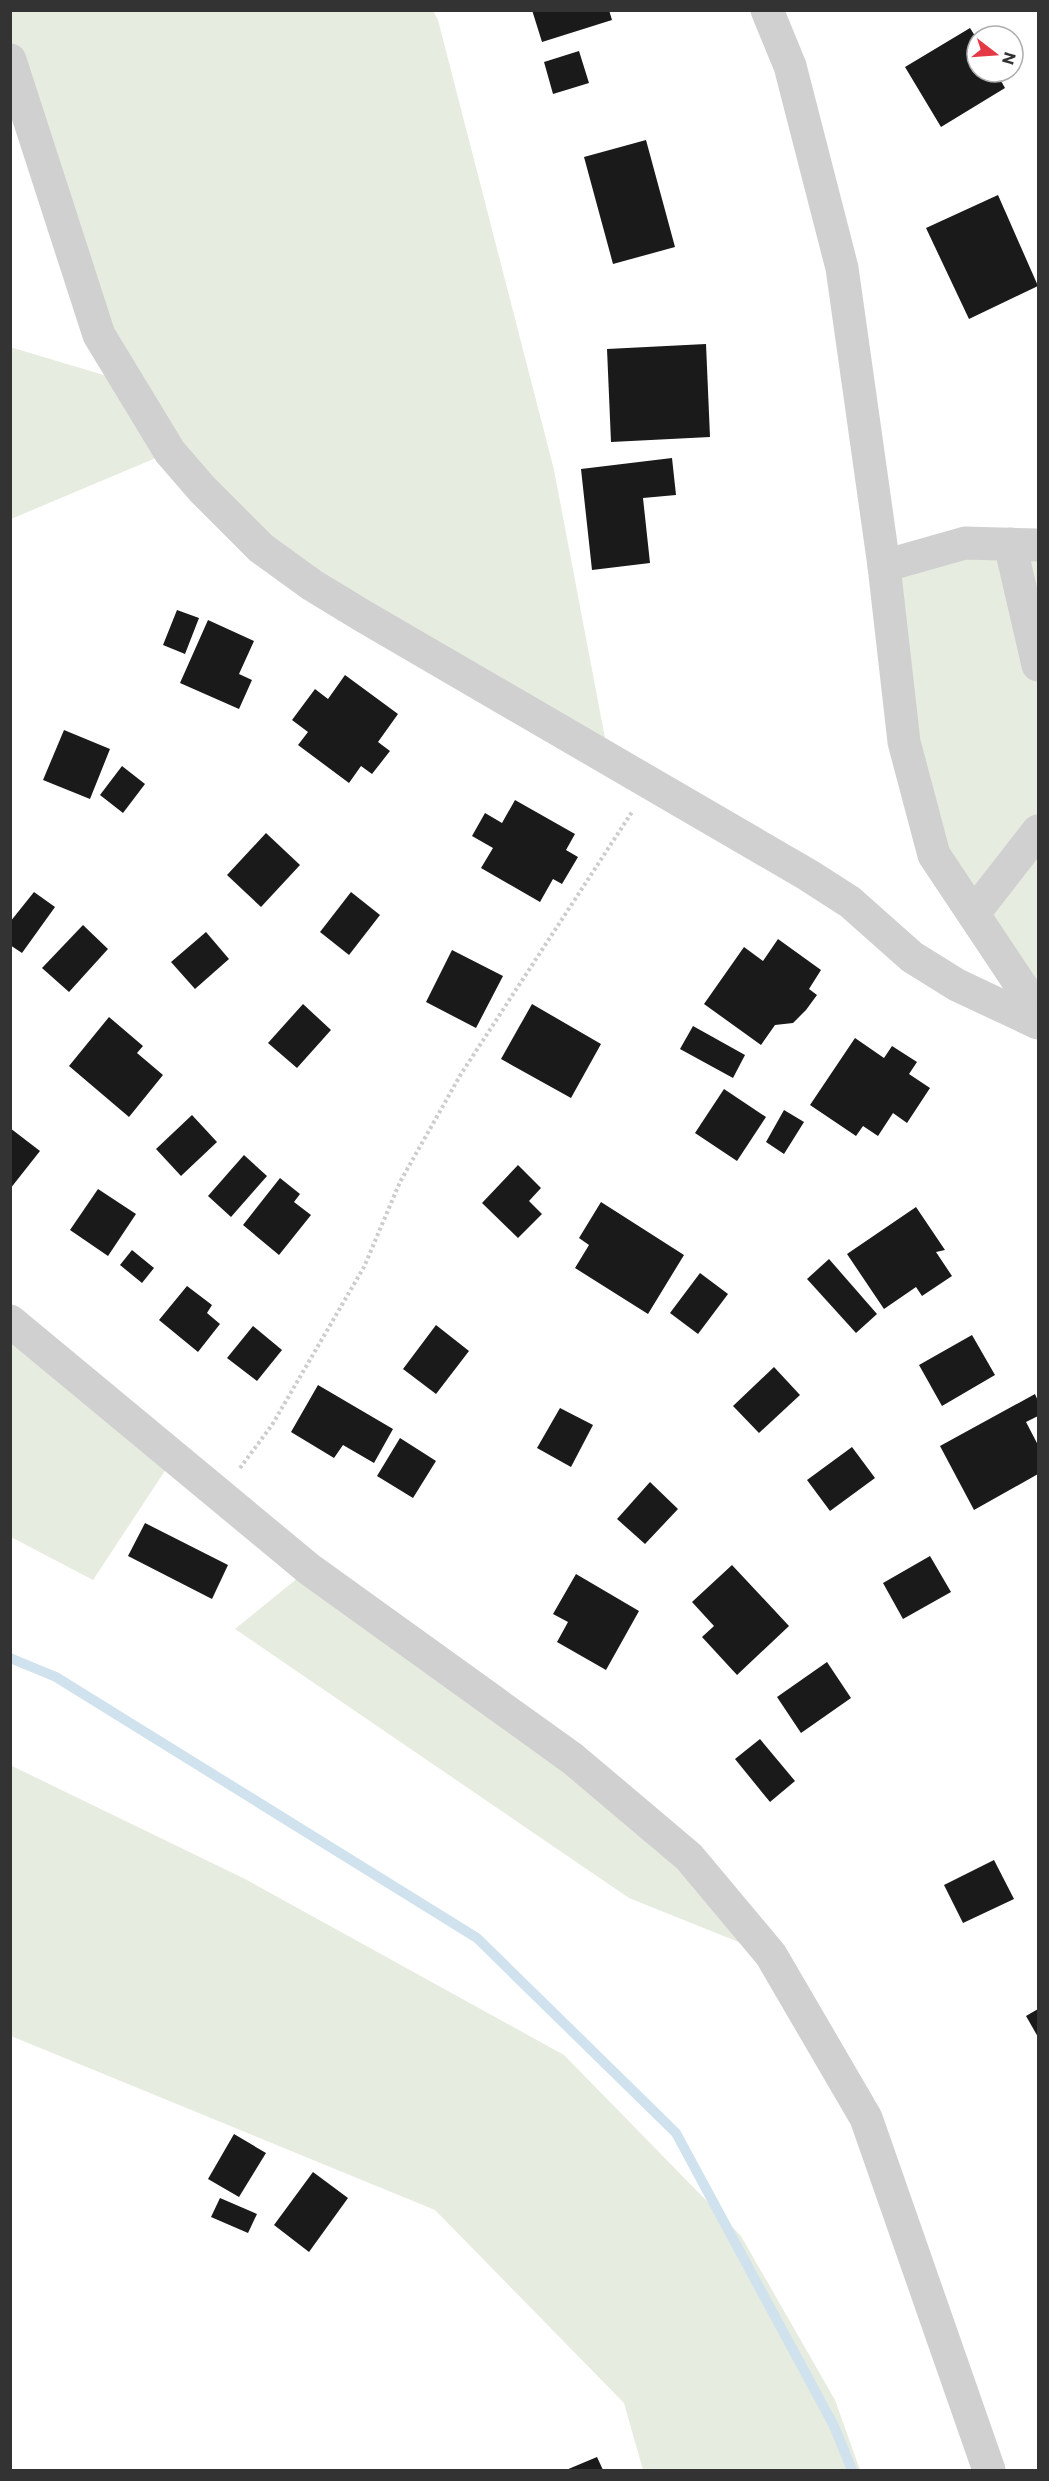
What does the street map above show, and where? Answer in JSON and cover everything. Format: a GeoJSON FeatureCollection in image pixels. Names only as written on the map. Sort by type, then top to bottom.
{"type":"FeatureCollection","features":[{"type":"Feature","properties":{"kind":"street"},"geometry":{"type":"LineString","coordinates":[[767,10],[790,66],[842,268],[884,566],[904,742],[934,855],[1038,1011]]}},
{"type":"Feature","properties":{"kind":"street"},"geometry":{"type":"LineString","coordinates":[[10,60],[99,335],[170,452],[202,489],[261,548],[312,585],[808,875],[850,902],[897,946],[957,985],[1038,1023]]}},
{"type":"Feature","properties":{"kind":"street"},"geometry":{"type":"LineString","coordinates":[[884,566],[965,543],[1024,544]]}},
{"type":"Feature","properties":{"kind":"street"},"geometry":{"type":"LineString","coordinates":[[1024,544],[1038,578]]}},
{"type":"Feature","properties":{"kind":"street"},"geometry":{"type":"LineString","coordinates":[[1024,544],[1038,664]]}},
{"type":"Feature","properties":{"kind":"street"},"geometry":{"type":"LineString","coordinates":[[974,913],[1038,831]]}},
{"type":"Feature","properties":{"kind":"street"},"geometry":{"type":"LineString","coordinates":[[10,1321],[309,1569],[582,1767],[690,1857],[771,1955],[866,2118],[989,2470]]}},
{"type":"Feature","properties":{"kind":"path"},"geometry":{"type":"LineString","coordinates":[[219,1495],[272,1425],[307,1367],[364,1267],[400,1182],[461,1074],[651,783]]}},
{"type":"Feature","properties":{"kind":"shaded area"},"geometry":{"type":"Polygon","coordinates":[[[11,11],[433,11],[438,20],[554,470],[609,759],[363,616],[170,452],[11,519],[10,347],[127,382],[11,60],[11,11]]]}},
{"type":"Feature","properties":{"kind":"shaded area"},"geometry":{"type":"Polygon","coordinates":[[[1038,545],[1038,1013],[927,857],[869,574],[1038,545]]]}},
{"type":"Feature","properties":{"kind":"shaded area"},"geometry":{"type":"Polygon","coordinates":[[[10,1321],[174,1457],[93,1580],[11,1537],[10,1321]]]}},
{"type":"Feature","properties":{"kind":"shaded area"},"geometry":{"type":"Polygon","coordinates":[[[309,1569],[573,1759],[771,1955],[629,1898],[235,1629],[309,1569]]]}},
{"type":"Feature","properties":{"kind":"shaded area"},"geometry":{"type":"Polygon","coordinates":[[[10,1765],[245,1879],[564,2055],[741,2236],[835,2400],[860,2470],[643,2470],[624,2403],[435,2210],[11,2036],[10,1765]]]}},
{"type":"Feature","properties":{"kind":"building"},"geometry":{"type":"Polygon","coordinates":[[[532,10],[609,10],[612,20],[542,42],[532,10]]]}},
{"type":"Feature","properties":{"kind":"building"},"geometry":{"type":"Polygon","coordinates":[[[965,31],[965,84],[1003,84],[1005,88],[941,127],[905,67],[965,31]]]}},
{"type":"Feature","properties":{"kind":"building"},"geometry":{"type":"Polygon","coordinates":[[[579,51],[589,83],[553,94],[544,62],[579,51]]]}},
{"type":"Feature","properties":{"kind":"building"},"geometry":{"type":"Polygon","coordinates":[[[646,140],[675,247],[613,264],[584,157],[646,140]]]}},
{"type":"Feature","properties":{"kind":"building"},"geometry":{"type":"Polygon","coordinates":[[[998,195],[1038,286],[969,319],[926,228],[998,195]]]}},
{"type":"Feature","properties":{"kind":"building"},"geometry":{"type":"Polygon","coordinates":[[[706,344],[710,437],[611,442],[607,349],[706,344]]]}},
{"type":"Feature","properties":{"kind":"building"},"geometry":{"type":"Polygon","coordinates":[[[672,458],[676,495],[643,498],[650,563],[592,570],[581,469],[672,458]]]}},
{"type":"Feature","properties":{"kind":"building"},"geometry":{"type":"Polygon","coordinates":[[[177,610],[199,618],[185,654],[163,645],[177,610]]]}},
{"type":"Feature","properties":{"kind":"building"},"geometry":{"type":"Polygon","coordinates":[[[208,620],[254,641],[239,674],[252,680],[239,709],[180,683],[208,620]]]}},
{"type":"Feature","properties":{"kind":"building"},"geometry":{"type":"Polygon","coordinates":[[[345,675],[398,714],[378,742],[390,751],[372,774],[361,766],[349,783],[298,745],[308,732],[292,720],[315,689],[328,699],[345,675]]]}},
{"type":"Feature","properties":{"kind":"building"},"geometry":{"type":"Polygon","coordinates":[[[64,730],[110,749],[90,799],[43,780],[64,730]]]}},
{"type":"Feature","properties":{"kind":"building"},"geometry":{"type":"Polygon","coordinates":[[[122,766],[145,784],[123,813],[100,795],[122,766]]]}},
{"type":"Feature","properties":{"kind":"building"},"geometry":{"type":"Polygon","coordinates":[[[515,800],[575,834],[566,850],[578,857],[562,884],[553,879],[540,902],[481,868],[493,848],[472,836],[485,813],[502,823],[515,800]]]}},
{"type":"Feature","properties":{"kind":"building"},"geometry":{"type":"Polygon","coordinates":[[[266,833],[300,865],[261,907],[227,875],[266,833]]]}},
{"type":"Feature","properties":{"kind":"building"},"geometry":{"type":"Polygon","coordinates":[[[34,892],[55,907],[22,953],[10,945],[10,922],[34,892]]]}},
{"type":"Feature","properties":{"kind":"building"},"geometry":{"type":"Polygon","coordinates":[[[351,892],[380,915],[349,955],[320,932],[351,892]]]}},
{"type":"Feature","properties":{"kind":"building"},"geometry":{"type":"Polygon","coordinates":[[[83,925],[108,949],[69,992],[42,968],[83,925]]]}},
{"type":"Feature","properties":{"kind":"building"},"geometry":{"type":"Polygon","coordinates":[[[206,932],[229,959],[195,989],[171,962],[206,932]]]}},
{"type":"Feature","properties":{"kind":"building"},"geometry":{"type":"Polygon","coordinates":[[[778,939],[821,970],[809,989],[817,995],[793,1023],[775,1025],[761,1045],[704,1004],[744,947],[763,961],[778,939]]]}},
{"type":"Feature","properties":{"kind":"building"},"geometry":{"type":"Polygon","coordinates":[[[452,950],[503,976],[476,1028],[426,1002],[452,950]]]}},
{"type":"Feature","properties":{"kind":"building"},"geometry":{"type":"Polygon","coordinates":[[[303,1004],[331,1030],[297,1068],[268,1043],[303,1004]]]}},
{"type":"Feature","properties":{"kind":"building"},"geometry":{"type":"Polygon","coordinates":[[[532,1004],[601,1044],[571,1098],[501,1059],[532,1004]]]}},
{"type":"Feature","properties":{"kind":"building"},"geometry":{"type":"Polygon","coordinates":[[[109,1017],[143,1046],[137,1053],[163,1075],[129,1117],[69,1066],[109,1017]]]}},
{"type":"Feature","properties":{"kind":"building"},"geometry":{"type":"Polygon","coordinates":[[[693,1026],[745,1055],[733,1078],[680,1049],[693,1026]]]}},
{"type":"Feature","properties":{"kind":"building"},"geometry":{"type":"Polygon","coordinates":[[[855,1038],[884,1058],[892,1046],[917,1062],[909,1074],[930,1088],[907,1123],[893,1113],[878,1136],[863,1126],[856,1136],[810,1105],[855,1038]]]}},
{"type":"Feature","properties":{"kind":"building"},"geometry":{"type":"Polygon","coordinates":[[[724,1089],[766,1117],[737,1161],[695,1133],[724,1089]]]}},
{"type":"Feature","properties":{"kind":"building"},"geometry":{"type":"Polygon","coordinates":[[[784,1110],[804,1122],[784,1154],[766,1142],[784,1110]]]}},
{"type":"Feature","properties":{"kind":"building"},"geometry":{"type":"Polygon","coordinates":[[[192,1115],[217,1142],[181,1176],[156,1149],[192,1115]]]}},
{"type":"Feature","properties":{"kind":"building"},"geometry":{"type":"Polygon","coordinates":[[[10,1128],[40,1151],[10,1189],[10,1128]]]}},
{"type":"Feature","properties":{"kind":"building"},"geometry":{"type":"Polygon","coordinates":[[[244,1155],[267,1176],[231,1217],[208,1196],[244,1155]]]}},
{"type":"Feature","properties":{"kind":"building"},"geometry":{"type":"Polygon","coordinates":[[[518,1165],[541,1188],[529,1201],[542,1214],[518,1238],[482,1203],[518,1165]]]}},
{"type":"Feature","properties":{"kind":"building"},"geometry":{"type":"Polygon","coordinates":[[[280,1178],[300,1194],[294,1202],[311,1215],[279,1255],[243,1225],[280,1178]]]}},
{"type":"Feature","properties":{"kind":"building"},"geometry":{"type":"Polygon","coordinates":[[[98,1189],[136,1214],[108,1256],[70,1230],[98,1189]]]}},
{"type":"Feature","properties":{"kind":"building"},"geometry":{"type":"Polygon","coordinates":[[[601,1202],[684,1255],[648,1314],[575,1268],[589,1245],[579,1238],[601,1202]]]}},
{"type":"Feature","properties":{"kind":"building"},"geometry":{"type":"Polygon","coordinates":[[[916,1207],[945,1250],[936,1252],[952,1276],[922,1296],[916,1287],[884,1309],[847,1254],[916,1207]]]}},
{"type":"Feature","properties":{"kind":"building"},"geometry":{"type":"Polygon","coordinates":[[[132,1250],[154,1268],[142,1283],[120,1265],[132,1250]]]}},
{"type":"Feature","properties":{"kind":"building"},"geometry":{"type":"Polygon","coordinates":[[[829,1259],[877,1314],[856,1333],[807,1279],[829,1259]]]}},
{"type":"Feature","properties":{"kind":"building"},"geometry":{"type":"Polygon","coordinates":[[[700,1273],[728,1294],[698,1334],[670,1313],[700,1273]]]}},
{"type":"Feature","properties":{"kind":"building"},"geometry":{"type":"Polygon","coordinates":[[[187,1286],[212,1305],[207,1313],[220,1324],[198,1352],[159,1320],[187,1286]]]}},
{"type":"Feature","properties":{"kind":"building"},"geometry":{"type":"Polygon","coordinates":[[[436,1325],[469,1351],[436,1394],[403,1369],[436,1325]]]}},
{"type":"Feature","properties":{"kind":"building"},"geometry":{"type":"Polygon","coordinates":[[[253,1326],[282,1350],[257,1381],[227,1358],[253,1326]]]}},
{"type":"Feature","properties":{"kind":"building"},"geometry":{"type":"Polygon","coordinates":[[[972,1335],[995,1375],[942,1406],[919,1365],[972,1335]]]}},
{"type":"Feature","properties":{"kind":"building"},"geometry":{"type":"Polygon","coordinates":[[[774,1367],[800,1395],[759,1433],[733,1406],[774,1367]]]}},
{"type":"Feature","properties":{"kind":"building"},"geometry":{"type":"Polygon","coordinates":[[[318,1385],[393,1429],[374,1463],[343,1445],[334,1458],[291,1432],[318,1385]]]}},
{"type":"Feature","properties":{"kind":"building"},"geometry":{"type":"Polygon","coordinates":[[[1035,1394],[1038,1401],[1038,1416],[1026,1422],[1038,1445],[1038,1474],[974,1510],[940,1446],[1035,1394]]]}},
{"type":"Feature","properties":{"kind":"building"},"geometry":{"type":"Polygon","coordinates":[[[560,1408],[593,1425],[571,1467],[537,1448],[560,1408]]]}},
{"type":"Feature","properties":{"kind":"building"},"geometry":{"type":"Polygon","coordinates":[[[400,1438],[436,1461],[413,1498],[377,1476],[400,1438]]]}},
{"type":"Feature","properties":{"kind":"building"},"geometry":{"type":"Polygon","coordinates":[[[852,1447],[875,1478],[830,1511],[807,1480],[852,1447]]]}},
{"type":"Feature","properties":{"kind":"building"},"geometry":{"type":"Polygon","coordinates":[[[650,1482],[678,1509],[645,1544],[617,1519],[650,1482]]]}},
{"type":"Feature","properties":{"kind":"building"},"geometry":{"type":"Polygon","coordinates":[[[145,1523],[228,1565],[212,1599],[128,1556],[145,1523]]]}},
{"type":"Feature","properties":{"kind":"building"},"geometry":{"type":"Polygon","coordinates":[[[930,1556],[951,1592],[903,1619],[883,1583],[930,1556]]]}},
{"type":"Feature","properties":{"kind":"building"},"geometry":{"type":"Polygon","coordinates":[[[732,1565],[789,1626],[737,1675],[702,1637],[714,1626],[692,1602],[732,1565]]]}},
{"type":"Feature","properties":{"kind":"building"},"geometry":{"type":"Polygon","coordinates":[[[576,1574],[639,1611],[606,1670],[557,1642],[568,1622],[553,1614],[576,1574]]]}},
{"type":"Feature","properties":{"kind":"building"},"geometry":{"type":"Polygon","coordinates":[[[827,1662],[851,1698],[801,1733],[777,1697],[827,1662]]]}},
{"type":"Feature","properties":{"kind":"building"},"geometry":{"type":"Polygon","coordinates":[[[760,1739],[795,1781],[770,1802],[735,1759],[760,1739]]]}},
{"type":"Feature","properties":{"kind":"building"},"geometry":{"type":"Polygon","coordinates":[[[994,1860],[1014,1899],[963,1923],[944,1885],[994,1860]]]}},
{"type":"Feature","properties":{"kind":"building"},"geometry":{"type":"Polygon","coordinates":[[[1038,2009],[1038,2037],[1026,2016],[1038,2009]]]}},
{"type":"Feature","properties":{"kind":"building"},"geometry":{"type":"Polygon","coordinates":[[[234,2134],[266,2153],[239,2197],[208,2179],[234,2134]]]}},
{"type":"Feature","properties":{"kind":"building"},"geometry":{"type":"Polygon","coordinates":[[[313,2172],[348,2198],[309,2252],[274,2225],[313,2172]]]}},
{"type":"Feature","properties":{"kind":"building"},"geometry":{"type":"Polygon","coordinates":[[[220,2198],[257,2214],[248,2233],[211,2217],[220,2198]]]}},
{"type":"Feature","properties":{"kind":"building"},"geometry":{"type":"Polygon","coordinates":[[[597,2457],[603,2470],[566,2470],[597,2457]]]}},
{"type":"Feature","properties":{"kind":"waterway"},"geometry":{"type":"LineString","coordinates":[[10,1658],[56,1677],[477,1938],[676,2133],[834,2426],[852,2470]]}}]}
